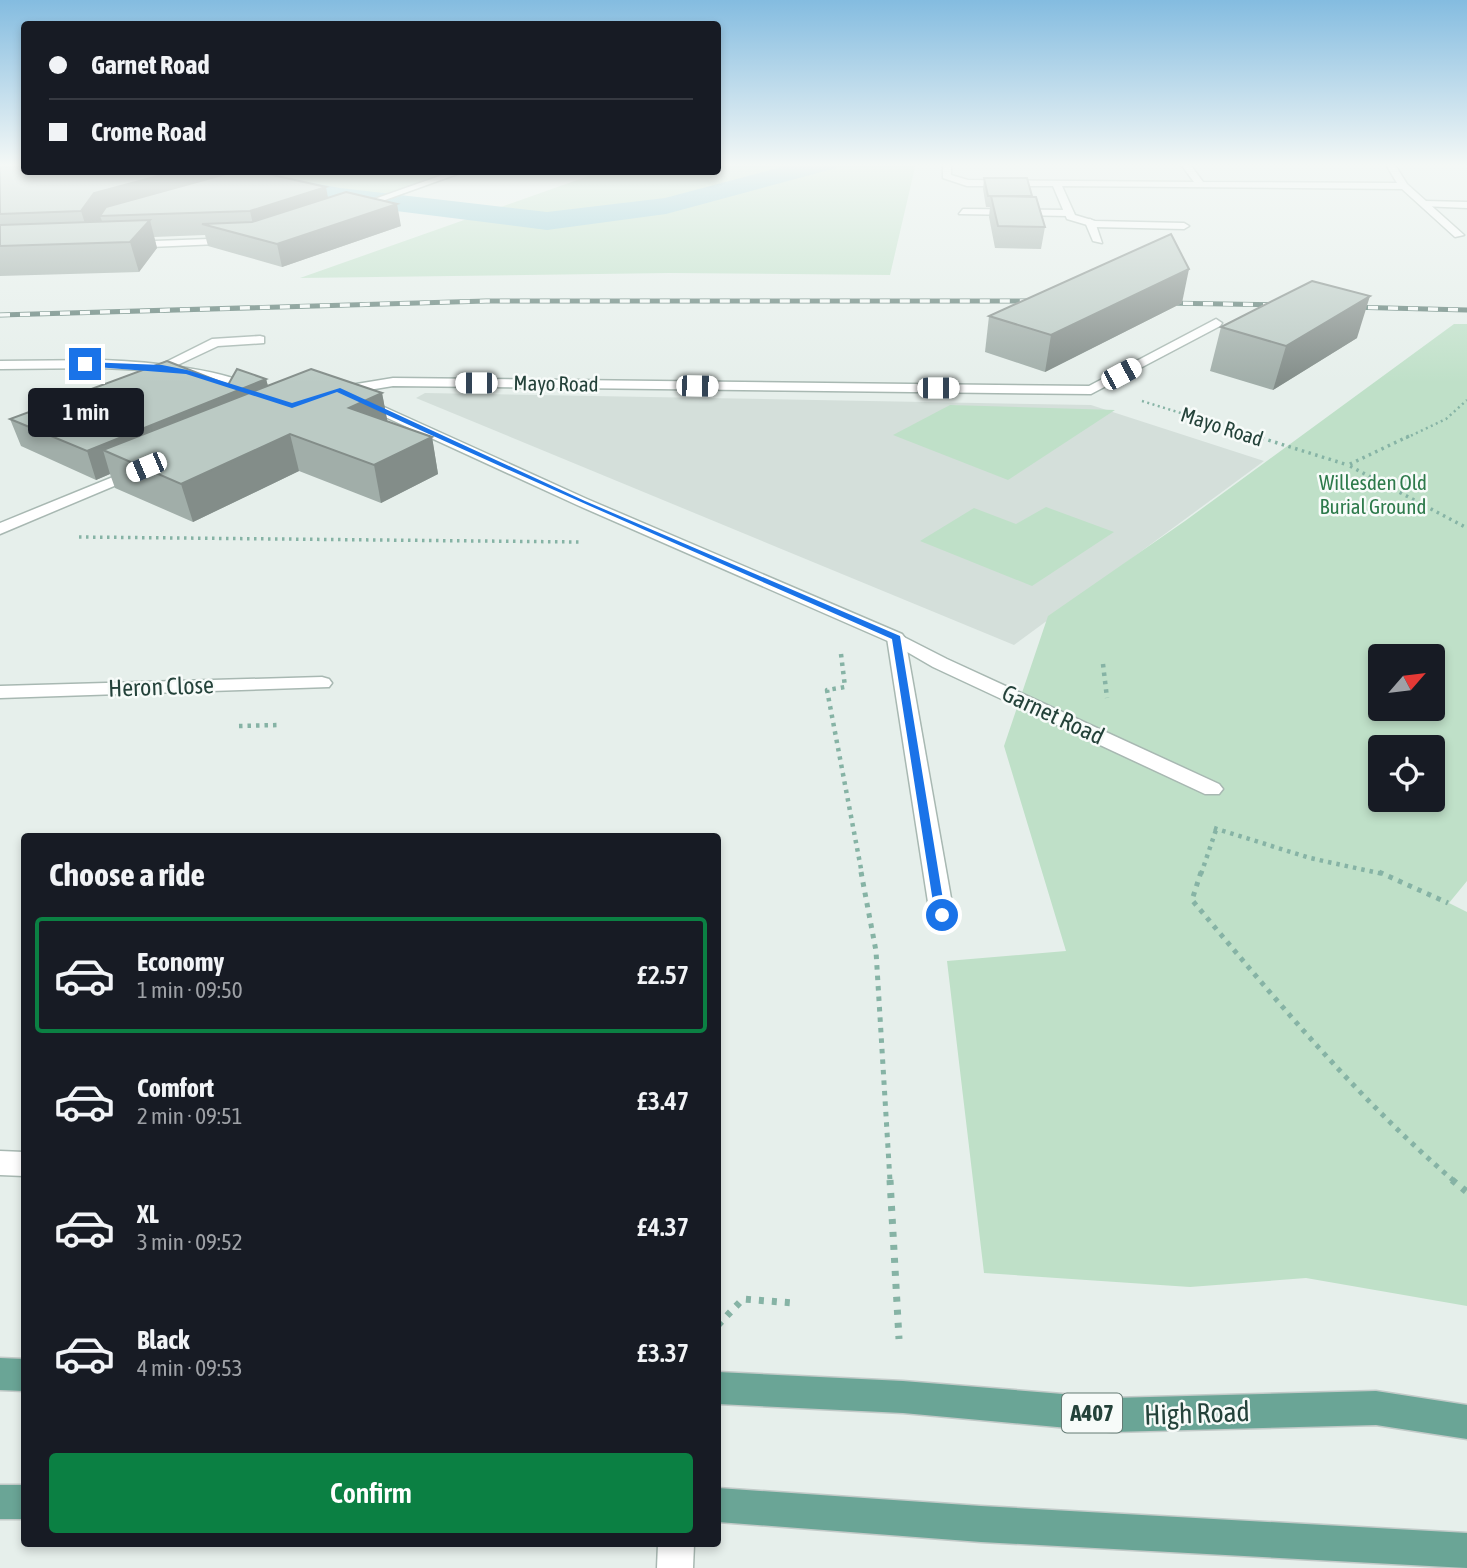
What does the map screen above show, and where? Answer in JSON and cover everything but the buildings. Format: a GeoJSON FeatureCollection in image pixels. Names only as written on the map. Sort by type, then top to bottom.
{"type":"FeatureCollection","features":[{"type":"Feature","properties":{"kind":"main road"},"geometry":{"type":"LineString","coordinates":[[0,1374],[21,1375]]}},
{"type":"Feature","properties":{"kind":"main road","name":"High Road"},"geometry":{"type":"LineString","coordinates":[[721,1388],[903,1397],[1112,1415],[1376,1408],[1467,1422]]}},
{"type":"Feature","properties":{"kind":"main road"},"geometry":{"type":"LineString","coordinates":[[0,1502],[21,1502]]}},
{"type":"Feature","properties":{"kind":"main road"},"geometry":{"type":"LineString","coordinates":[[721,1505],[981,1524],[1467,1551]]}},
{"type":"Feature","properties":{"kind":"street"},"geometry":{"type":"LineString","coordinates":[[1096,236],[1098,241]]}},
{"type":"Feature","properties":{"kind":"street"},"geometry":{"type":"LineString","coordinates":[[121,245],[244,240]]}},
{"type":"Feature","properties":{"kind":"street","name":"Mayo Road"},"geometry":{"type":"LineString","coordinates":[[315,397],[337,390],[393,382],[1091,390],[1216,323]]}},
{"type":"Feature","properties":{"kind":"street"},"geometry":{"type":"LineString","coordinates":[[162,367],[216,342],[260,340]]}},
{"type":"Feature","properties":{"kind":"street"},"geometry":{"type":"LineString","coordinates":[[0,365],[110,364],[162,367],[210,377],[272,398]]}},
{"type":"Feature","properties":{"kind":"street","name":"Garnet Road"},"geometry":{"type":"LineString","coordinates":[[337,390],[582,502],[897,638],[940,663],[1212,789]]}},
{"type":"Feature","properties":{"kind":"street"},"geometry":{"type":"LineString","coordinates":[[0,529],[152,464]]}},
{"type":"Feature","properties":{"kind":"street"},"geometry":{"type":"LineString","coordinates":[[897,638],[942,915]]}},
{"type":"Feature","properties":{"kind":"street","name":"Heron Close"},"geometry":{"type":"LineString","coordinates":[[0,692],[322,683]]}},
{"type":"Feature","properties":{"kind":"street"},"geometry":{"type":"LineString","coordinates":[[0,1163],[21,1164]]}},
{"type":"Feature","properties":{"kind":"street"},"geometry":{"type":"LineString","coordinates":[[675,1568],[676,1547]]}},
{"type":"Feature","properties":{"kind":"path","name":"Mayo Road"},"geometry":{"type":"LineString","coordinates":[[1097,386],[1283,447],[1348,464],[1467,528]]}},
{"type":"Feature","properties":{"kind":"path"},"geometry":{"type":"LineString","coordinates":[[1348,464],[1446,419],[1467,400]]}},
{"type":"Feature","properties":{"kind":"path"},"geometry":{"type":"LineString","coordinates":[[78,537],[582,542]]}},
{"type":"Feature","properties":{"kind":"path"},"geometry":{"type":"LineString","coordinates":[[839,646],[845,687],[827,690],[876,951],[899,1339]]}},
{"type":"Feature","properties":{"kind":"path"},"geometry":{"type":"LineString","coordinates":[[1102,664],[1108,701],[1147,759]]}},
{"type":"Feature","properties":{"kind":"path"},"geometry":{"type":"LineString","coordinates":[[239,726],[278,725]]}},
{"type":"Feature","properties":{"kind":"path"},"geometry":{"type":"LineString","coordinates":[[1206,821],[1216,830],[1310,858],[1378,872],[1448,903]]}},
{"type":"Feature","properties":{"kind":"path"},"geometry":{"type":"LineString","coordinates":[[1216,830],[1192,900],[1316,1048],[1399,1135],[1467,1192]]}},
{"type":"Feature","properties":{"kind":"path"},"geometry":{"type":"LineString","coordinates":[[721,1322],[743,1298],[794,1303]]}},
{"type":"Feature","properties":{"kind":"shaded area"},"geometry":{"type":"Polygon","coordinates":[[[425,393],[1091,405],[1264,461],[1014,645],[416,398],[425,393]]]}},
{"type":"Feature","properties":{"kind":"green space"},"geometry":{"type":"Polygon","coordinates":[[[418,236],[899,236],[890,275],[669,273],[300,278],[418,236]]]}},
{"type":"Feature","properties":{"kind":"green space","name":"Willesden Old Burial Ground"},"geometry":{"type":"Polygon","coordinates":[[[1454,324],[1467,324],[1467,881],[1449,903],[1467,912],[1467,1306],[1306,1278],[1190,1287],[984,1273],[947,961],[1066,951],[1004,746],[1048,616],[1185,521],[1454,324]]]}},
{"type":"Feature","properties":{"kind":"green space"},"geometry":{"type":"Polygon","coordinates":[[[950,405],[1115,410],[1008,480],[893,435],[950,405]]]}},
{"type":"Feature","properties":{"kind":"green space"},"geometry":{"type":"Polygon","coordinates":[[[1046,507],[1114,532],[1032,586],[920,541],[974,508],[1016,524],[1046,507]]]}},
{"type":"Feature","properties":{"kind":"railway"},"geometry":{"type":"LineString","coordinates":[[0,315],[486,301],[1044,301]]}},
{"type":"Feature","properties":{"kind":"railway"},"geometry":{"type":"LineString","coordinates":[[1163,303],[1285,305]]}},
{"type":"Feature","properties":{"kind":"railway"},"geometry":{"type":"LineString","coordinates":[[1348,307],[1467,310]]}},
{"type":"Feature","properties":{"kind":"route"},"geometry":{"type":"LineString","coordinates":[[85,364],[162,367],[210,377],[292,405],[337,390],[582,502],[897,638],[942,915]]}}]}
